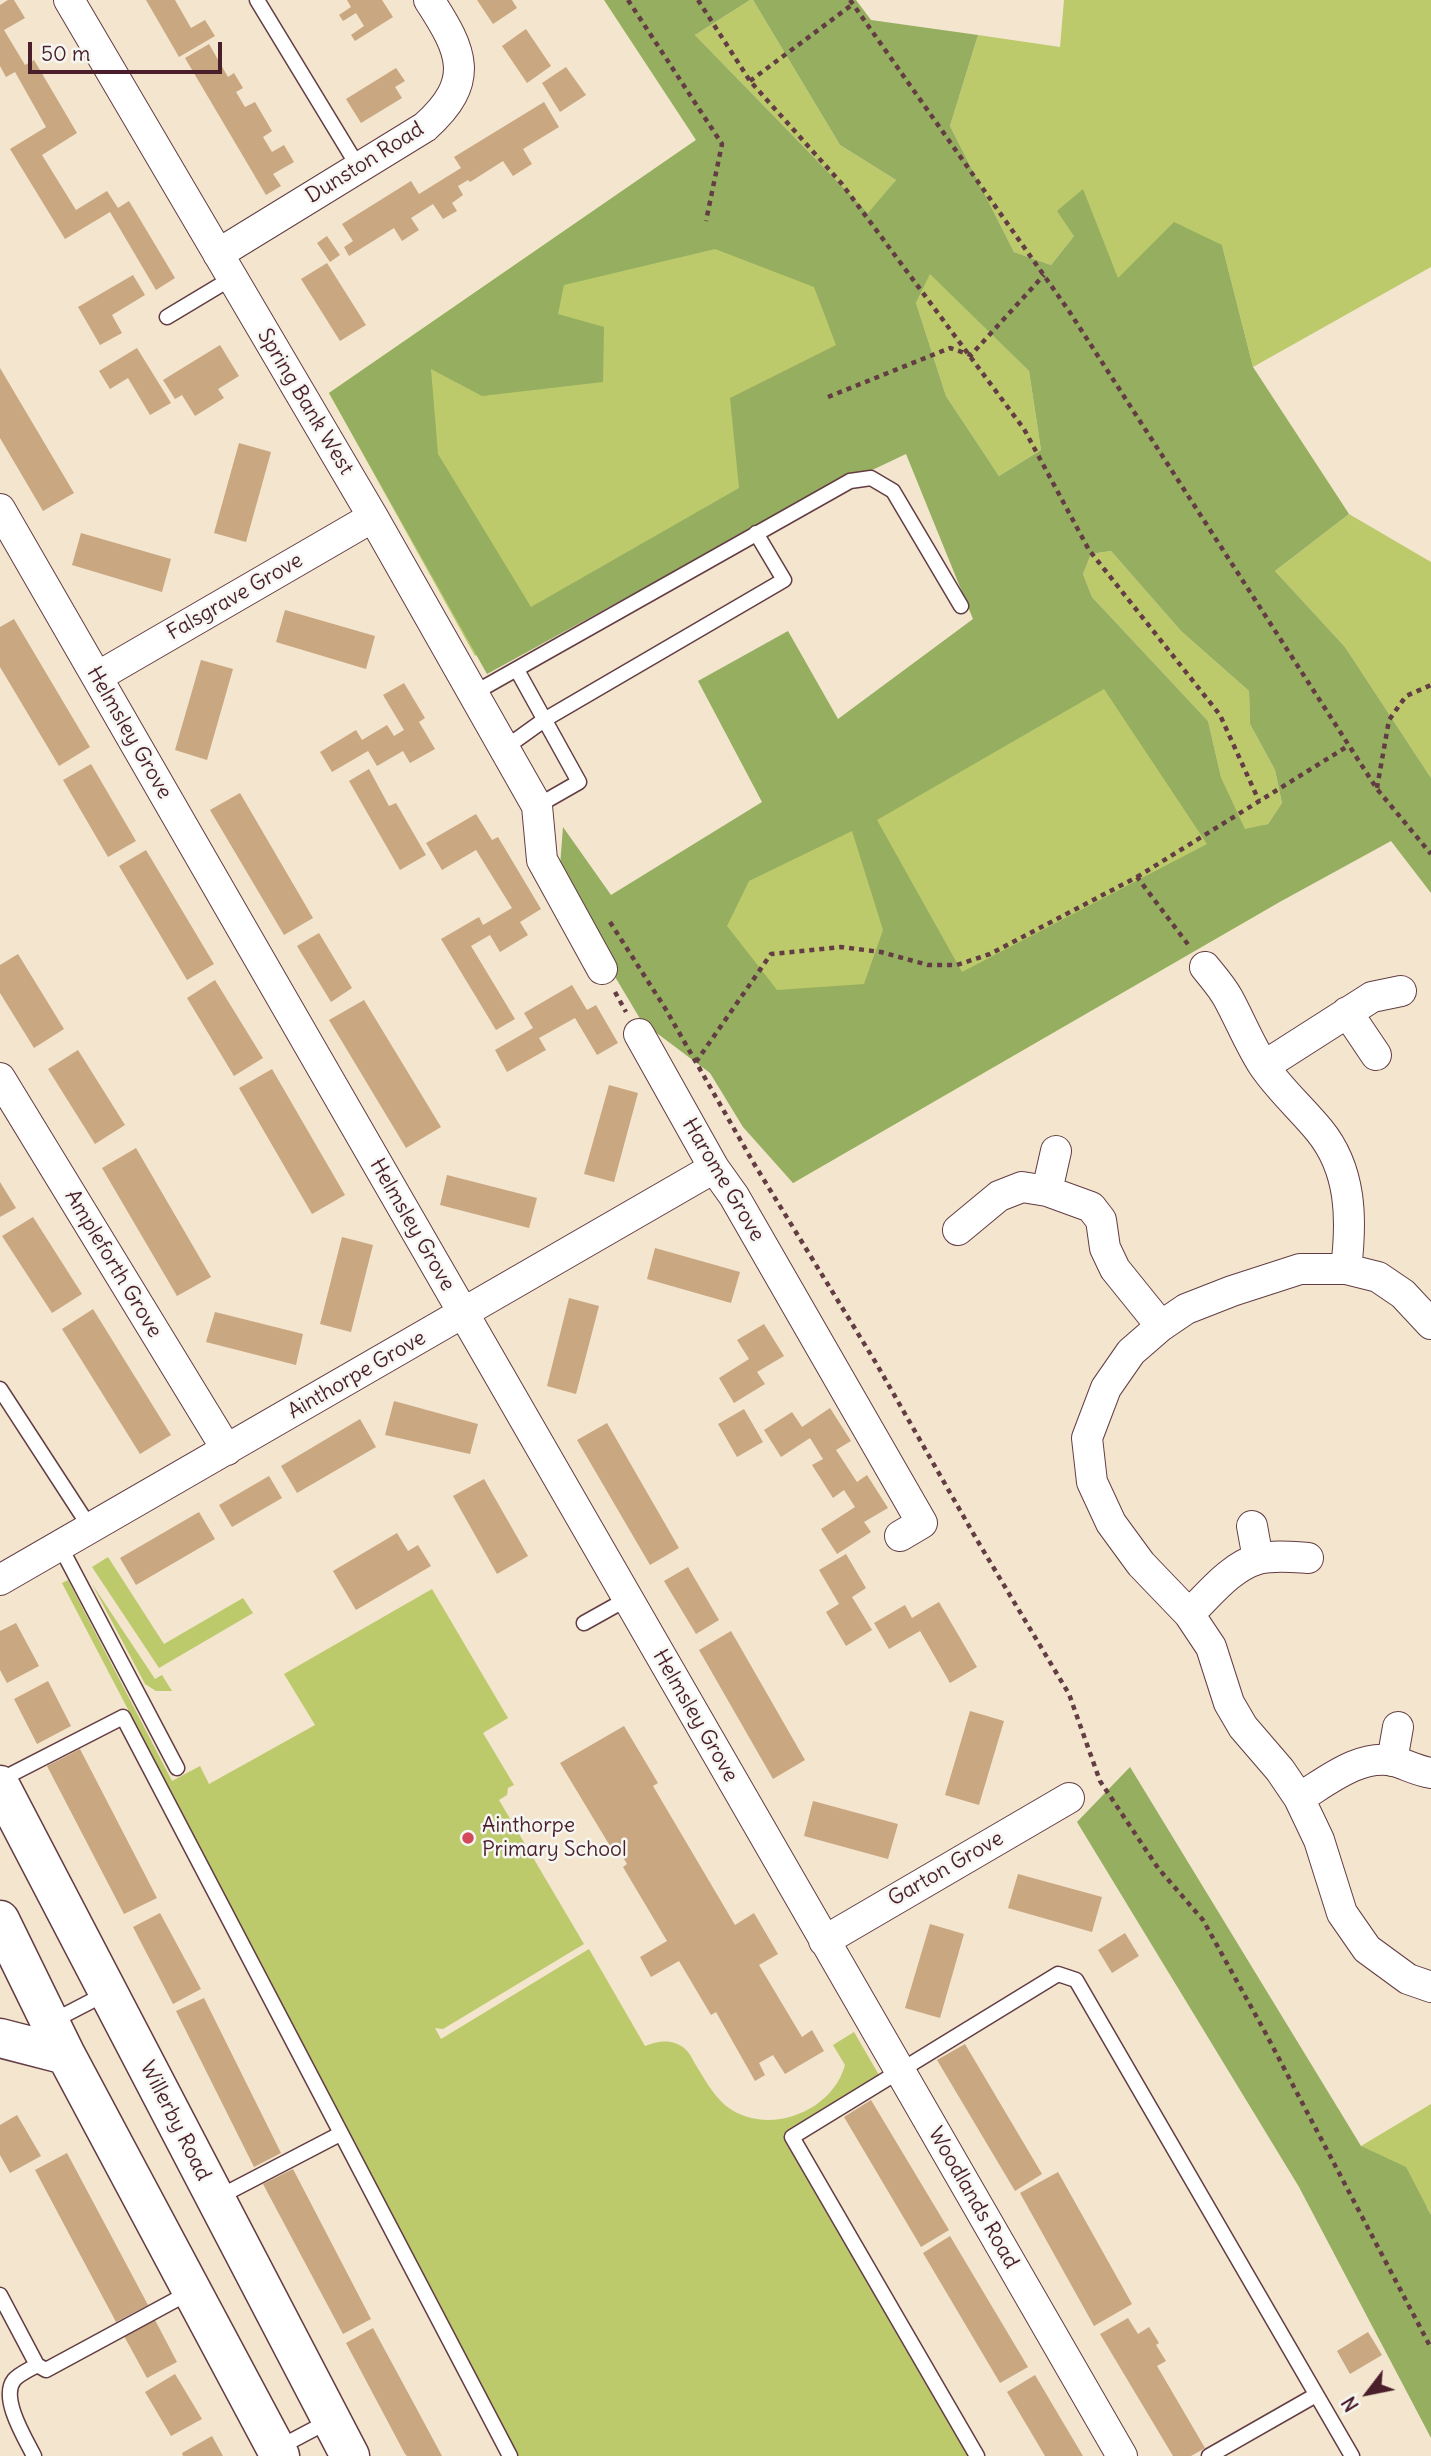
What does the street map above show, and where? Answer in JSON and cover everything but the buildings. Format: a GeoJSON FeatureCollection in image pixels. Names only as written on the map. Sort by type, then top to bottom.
{"type":"FeatureCollection","features":[{"type":"Feature","properties":{"kind":"street","name":"Spring Bank West"},"geometry":{"type":"LineString","coordinates":[[69,0],[373,517],[537,806]]}},
{"type":"Feature","properties":{"kind":"street","name":"Dunston Road"},"geometry":{"type":"LineString","coordinates":[[225,266],[359,168],[425,127],[444,110],[457,86],[460,60],[451,34],[429,0]]}},
{"type":"Feature","properties":{"kind":"street","name":"Helmsley Grove"},"geometry":{"type":"LineString","coordinates":[[0,509],[824,1941]]}},
{"type":"Feature","properties":{"kind":"street","name":"Falsgrave Grove"},"geometry":{"type":"LineString","coordinates":[[97,677],[373,517]]}},
{"type":"Feature","properties":{"kind":"street"},"geometry":{"type":"LineString","coordinates":[[537,806],[541,860],[602,969]]}},
{"type":"Feature","properties":{"kind":"street"},"geometry":{"type":"LineString","coordinates":[[1205,967],[1227,995],[1264,1066],[1285,1094],[1320,1131],[1338,1159],[1348,1195],[1351,1233],[1346,1269]]}},
{"type":"Feature","properties":{"kind":"street"},"geometry":{"type":"LineString","coordinates":[[1264,1066],[1372,997],[1401,991]]}},
{"type":"Feature","properties":{"kind":"street"},"geometry":{"type":"LineString","coordinates":[[1347,1012],[1376,1055]]}},
{"type":"Feature","properties":{"kind":"street","name":"Harome Grove"},"geometry":{"type":"LineString","coordinates":[[639,1034],[714,1168],[734,1196],[922,1523],[900,1536]]}},
{"type":"Feature","properties":{"kind":"street","name":"Ampleforth Grove"},"geometry":{"type":"LineString","coordinates":[[0,1078],[226,1450]]}},
{"type":"Feature","properties":{"kind":"street"},"geometry":{"type":"LineString","coordinates":[[1048,1191],[1056,1151]]}},
{"type":"Feature","properties":{"kind":"street","name":"Ainthorpe Grove"},"geometry":{"type":"LineString","coordinates":[[0,1580],[714,1168]]}},
{"type":"Feature","properties":{"kind":"street"},"geometry":{"type":"LineString","coordinates":[[958,1230],[999,1196],[1022,1187],[1048,1191],[1091,1207],[1101,1220],[1105,1248],[1115,1269],[1161,1326]]}},
{"type":"Feature","properties":{"kind":"street"},"geometry":{"type":"LineString","coordinates":[[1431,1324],[1404,1294],[1378,1277],[1346,1269],[1300,1269],[1233,1291],[1186,1309],[1131,1352],[1106,1388],[1087,1438],[1093,1482],[1111,1523],[1141,1564],[1189,1614],[1211,1647],[1229,1703],[1243,1727],[1280,1770],[1319,1840],[1342,1913],[1367,1949],[1408,1979],[1431,1987]]}},
{"type":"Feature","properties":{"kind":"street"},"geometry":{"type":"LineString","coordinates":[[1252,1526],[1258,1559]]}},
{"type":"Feature","properties":{"kind":"street"},"geometry":{"type":"LineString","coordinates":[[1189,1614],[1238,1568],[1258,1559],[1308,1558]]}},
{"type":"Feature","properties":{"kind":"street"},"geometry":{"type":"LineString","coordinates":[[1392,1761],[1398,1727]]}},
{"type":"Feature","properties":{"kind":"street"},"geometry":{"type":"LineString","coordinates":[[1298,1798],[1349,1767],[1371,1761],[1392,1761],[1431,1773]]}},
{"type":"Feature","properties":{"kind":"street","name":"Willerby Road"},"geometry":{"type":"LineString","coordinates":[[0,1785],[350,2456]]}},
{"type":"Feature","properties":{"kind":"street","name":"Garton Grove"},"geometry":{"type":"LineString","coordinates":[[824,1941],[1069,1798]]}},
{"type":"Feature","properties":{"kind":"street","name":"Woodlands Road"},"geometry":{"type":"LineString","coordinates":[[824,1941],[1122,2456]]}},
{"type":"Feature","properties":{"kind":"street"},"geometry":{"type":"LineString","coordinates":[[4,1943],[59,2038],[278,2452]]}},
{"type":"Feature","properties":{"kind":"street"},"geometry":{"type":"LineString","coordinates":[[0,2016],[25,2011],[59,2038]]}},
{"type":"Feature","properties":{"kind":"street"},"geometry":{"type":"LineString","coordinates":[[0,2038],[59,2038]]}},
{"type":"Feature","properties":{"kind":"lane"},"geometry":{"type":"LineString","coordinates":[[257,0],[359,168]]}},
{"type":"Feature","properties":{"kind":"lane"},"geometry":{"type":"LineString","coordinates":[[167,317],[225,266]]}},
{"type":"Feature","properties":{"kind":"lane"},"geometry":{"type":"LineString","coordinates":[[474,693],[850,481],[871,478],[893,491],[961,606]]}},
{"type":"Feature","properties":{"kind":"lane"},"geometry":{"type":"LineString","coordinates":[[505,748],[544,720],[784,580],[755,533]]}},
{"type":"Feature","properties":{"kind":"lane"},"geometry":{"type":"LineString","coordinates":[[517,670],[579,782],[537,806]]}},
{"type":"Feature","properties":{"kind":"lane"},"geometry":{"type":"LineString","coordinates":[[0,1389],[91,1529]]}},
{"type":"Feature","properties":{"kind":"lane"},"geometry":{"type":"LineString","coordinates":[[60,1546],[177,1768]]}},
{"type":"Feature","properties":{"kind":"lane"},"geometry":{"type":"LineString","coordinates":[[584,1623],[627,1599]]}},
{"type":"Feature","properties":{"kind":"lane"},"geometry":{"type":"LineString","coordinates":[[0,1780],[122,1717],[510,2456]]}},
{"type":"Feature","properties":{"kind":"lane"},"geometry":{"type":"LineString","coordinates":[[977,2456],[792,2137],[1058,1974],[1076,1980],[1352,2456]]}},
{"type":"Feature","properties":{"kind":"lane"},"geometry":{"type":"LineString","coordinates":[[59,2038],[108,1993]]}},
{"type":"Feature","properties":{"kind":"lane"},"geometry":{"type":"LineString","coordinates":[[215,2199],[340,2134]]}},
{"type":"Feature","properties":{"kind":"lane"},"geometry":{"type":"LineString","coordinates":[[0,2295],[37,2365],[46,2370],[193,2290]]}},
{"type":"Feature","properties":{"kind":"lane"},"geometry":{"type":"LineString","coordinates":[[34,2456],[9,2405],[8,2388],[15,2378],[37,2365]]}},
{"type":"Feature","properties":{"kind":"lane"},"geometry":{"type":"LineString","coordinates":[[1209,2456],[1315,2395]]}},
{"type":"Feature","properties":{"kind":"lane"},"geometry":{"type":"LineString","coordinates":[[278,2452],[331,2420]]}},
{"type":"Feature","properties":{"kind":"path"},"geometry":{"type":"LineString","coordinates":[[628,0],[722,144],[706,221]]}},
{"type":"Feature","properties":{"kind":"path"},"geometry":{"type":"LineString","coordinates":[[698,0],[750,81],[842,184],[1024,429],[1089,550],[1220,715],[1259,801]]}},
{"type":"Feature","properties":{"kind":"path"},"geometry":{"type":"LineString","coordinates":[[750,81],[851,2],[1069,311],[1377,789],[1431,854]]}},
{"type":"Feature","properties":{"kind":"path"},"geometry":{"type":"LineString","coordinates":[[971,355],[1044,275]]}},
{"type":"Feature","properties":{"kind":"path"},"geometry":{"type":"LineString","coordinates":[[828,397],[950,348],[971,355]]}},
{"type":"Feature","properties":{"kind":"path"},"geometry":{"type":"LineString","coordinates":[[1377,789],[1389,720],[1406,696],[1431,685]]}},
{"type":"Feature","properties":{"kind":"path"},"geometry":{"type":"LineString","coordinates":[[696,1062],[771,954],[841,947],[881,952],[928,965],[957,965],[990,954],[1137,877],[1349,746]]}},
{"type":"Feature","properties":{"kind":"path"},"geometry":{"type":"LineString","coordinates":[[1137,877],[1205,967]]}},
{"type":"Feature","properties":{"kind":"path"},"geometry":{"type":"LineString","coordinates":[[608,918],[876,1363],[1069,1695],[1100,1781],[1158,1867],[1203,1920],[1431,2348]]}},
{"type":"Feature","properties":{"kind":"path"},"geometry":{"type":"LineString","coordinates":[[602,969],[639,1034]]}},
{"type":"Feature","properties":{"kind":"green space"},"geometry":{"type":"Polygon","coordinates":[[[604,0],[750,0],[695,35],[868,213],[896,180],[840,145],[753,0],[856,0],[871,20],[978,35],[950,126],[1014,252],[1051,265],[1074,236],[1057,211],[1083,189],[1118,278],[1174,222],[1222,245],[1253,367],[1349,514],[1275,571],[1345,647],[1431,778],[1431,893],[1391,841],[1276,904],[793,1183],[743,1127],[710,1073],[642,1022],[583,923],[560,866],[563,827],[611,895],[762,802],[698,681],[788,631],[838,719],[973,619],[906,454],[775,516],[487,674],[329,393],[696,140],[604,0]],[[715,249],[564,285],[558,314],[604,327],[603,382],[482,396],[431,369],[438,454],[531,607],[739,488],[730,398],[836,345],[814,287],[715,249]],[[930,274],[916,303],[946,396],[999,476],[1041,450],[1029,371],[930,274]],[[1111,551],[1091,554],[1083,574],[1092,597],[1208,721],[1221,777],[1245,829],[1268,824],[1282,803],[1275,770],[1250,724],[1249,691],[1181,631],[1111,551]],[[1104,689],[877,820],[962,972],[1207,844],[1104,689]],[[852,831],[749,881],[727,926],[777,990],[864,984],[883,930],[852,831]]]}},
{"type":"Feature","properties":{"kind":"green space"},"geometry":{"type":"Polygon","coordinates":[[[753,0],[840,145],[896,180],[869,214],[695,35],[753,0]]]}},
{"type":"Feature","properties":{"kind":"green space"},"geometry":{"type":"Polygon","coordinates":[[[1064,0],[1431,0],[1431,267],[1253,367],[1222,245],[1118,278],[1074,236],[1051,265],[1014,252],[950,126],[978,35],[1060,47],[1064,0]]]}},
{"type":"Feature","properties":{"kind":"green space"},"geometry":{"type":"Polygon","coordinates":[[[696,140],[912,383],[475,656],[329,393],[696,140]]]}},
{"type":"Feature","properties":{"kind":"green space"},"geometry":{"type":"Polygon","coordinates":[[[930,273],[1029,371],[1041,450],[999,476],[946,396],[916,303],[930,273]]]}},
{"type":"Feature","properties":{"kind":"green space"},"geometry":{"type":"Polygon","coordinates":[[[1349,514],[1431,562],[1431,778],[1345,647],[1275,571],[1349,514]]]}},
{"type":"Feature","properties":{"kind":"green space"},"geometry":{"type":"Polygon","coordinates":[[[1111,551],[1181,631],[1249,691],[1250,724],[1275,770],[1282,803],[1268,824],[1245,830],[1221,777],[1208,721],[1092,597],[1083,574],[1091,554],[1111,551]]]}},
{"type":"Feature","properties":{"kind":"green space"},"geometry":{"type":"Polygon","coordinates":[[[1102,655],[1276,904],[793,1183],[629,914],[1102,655]]]}},
{"type":"Feature","properties":{"kind":"green space"},"geometry":{"type":"Polygon","coordinates":[[[108,1557],[164,1644],[243,1598],[253,1613],[159,1668],[92,1567],[108,1557]]]}},
{"type":"Feature","properties":{"kind":"green space","name":"Ainthorpe Primary School"},"geometry":{"type":"Polygon","coordinates":[[[68,1580],[172,1781],[200,1766],[209,1784],[315,1725],[284,1674],[432,1589],[508,1718],[483,1733],[514,1785],[508,1788],[507,1795],[499,1800],[584,1944],[443,2029],[435,2028],[441,2039],[589,1949],[645,2046],[676,2043],[686,2050],[716,2096],[726,2106],[742,2115],[778,2119],[796,2115],[827,2096],[838,2082],[845,2065],[833,2045],[854,2032],[879,2075],[783,2135],[971,2456],[518,2456],[62,1583],[68,1580]]]}},
{"type":"Feature","properties":{"kind":"green space"},"geometry":{"type":"Polygon","coordinates":[[[92,1584],[155,1679],[162,1675],[172,1691],[156,1691],[145,1684],[92,1584]]]}},
{"type":"Feature","properties":{"kind":"green space"},"geometry":{"type":"Polygon","coordinates":[[[1130,1767],[1361,2146],[1406,2167],[1431,2215],[1431,2438],[1299,2187],[1077,1822],[1130,1767]]]}},
{"type":"Feature","properties":{"kind":"green space"},"geometry":{"type":"Polygon","coordinates":[[[1431,2104],[1431,2215],[1427,2207],[1361,2146],[1431,2104]]]}},
{"type":"Feature","properties":{"kind":"place","name":"Ainthorpe Primary School"},"geometry":{"type":"Point","coordinates":[468,1838]}}]}
